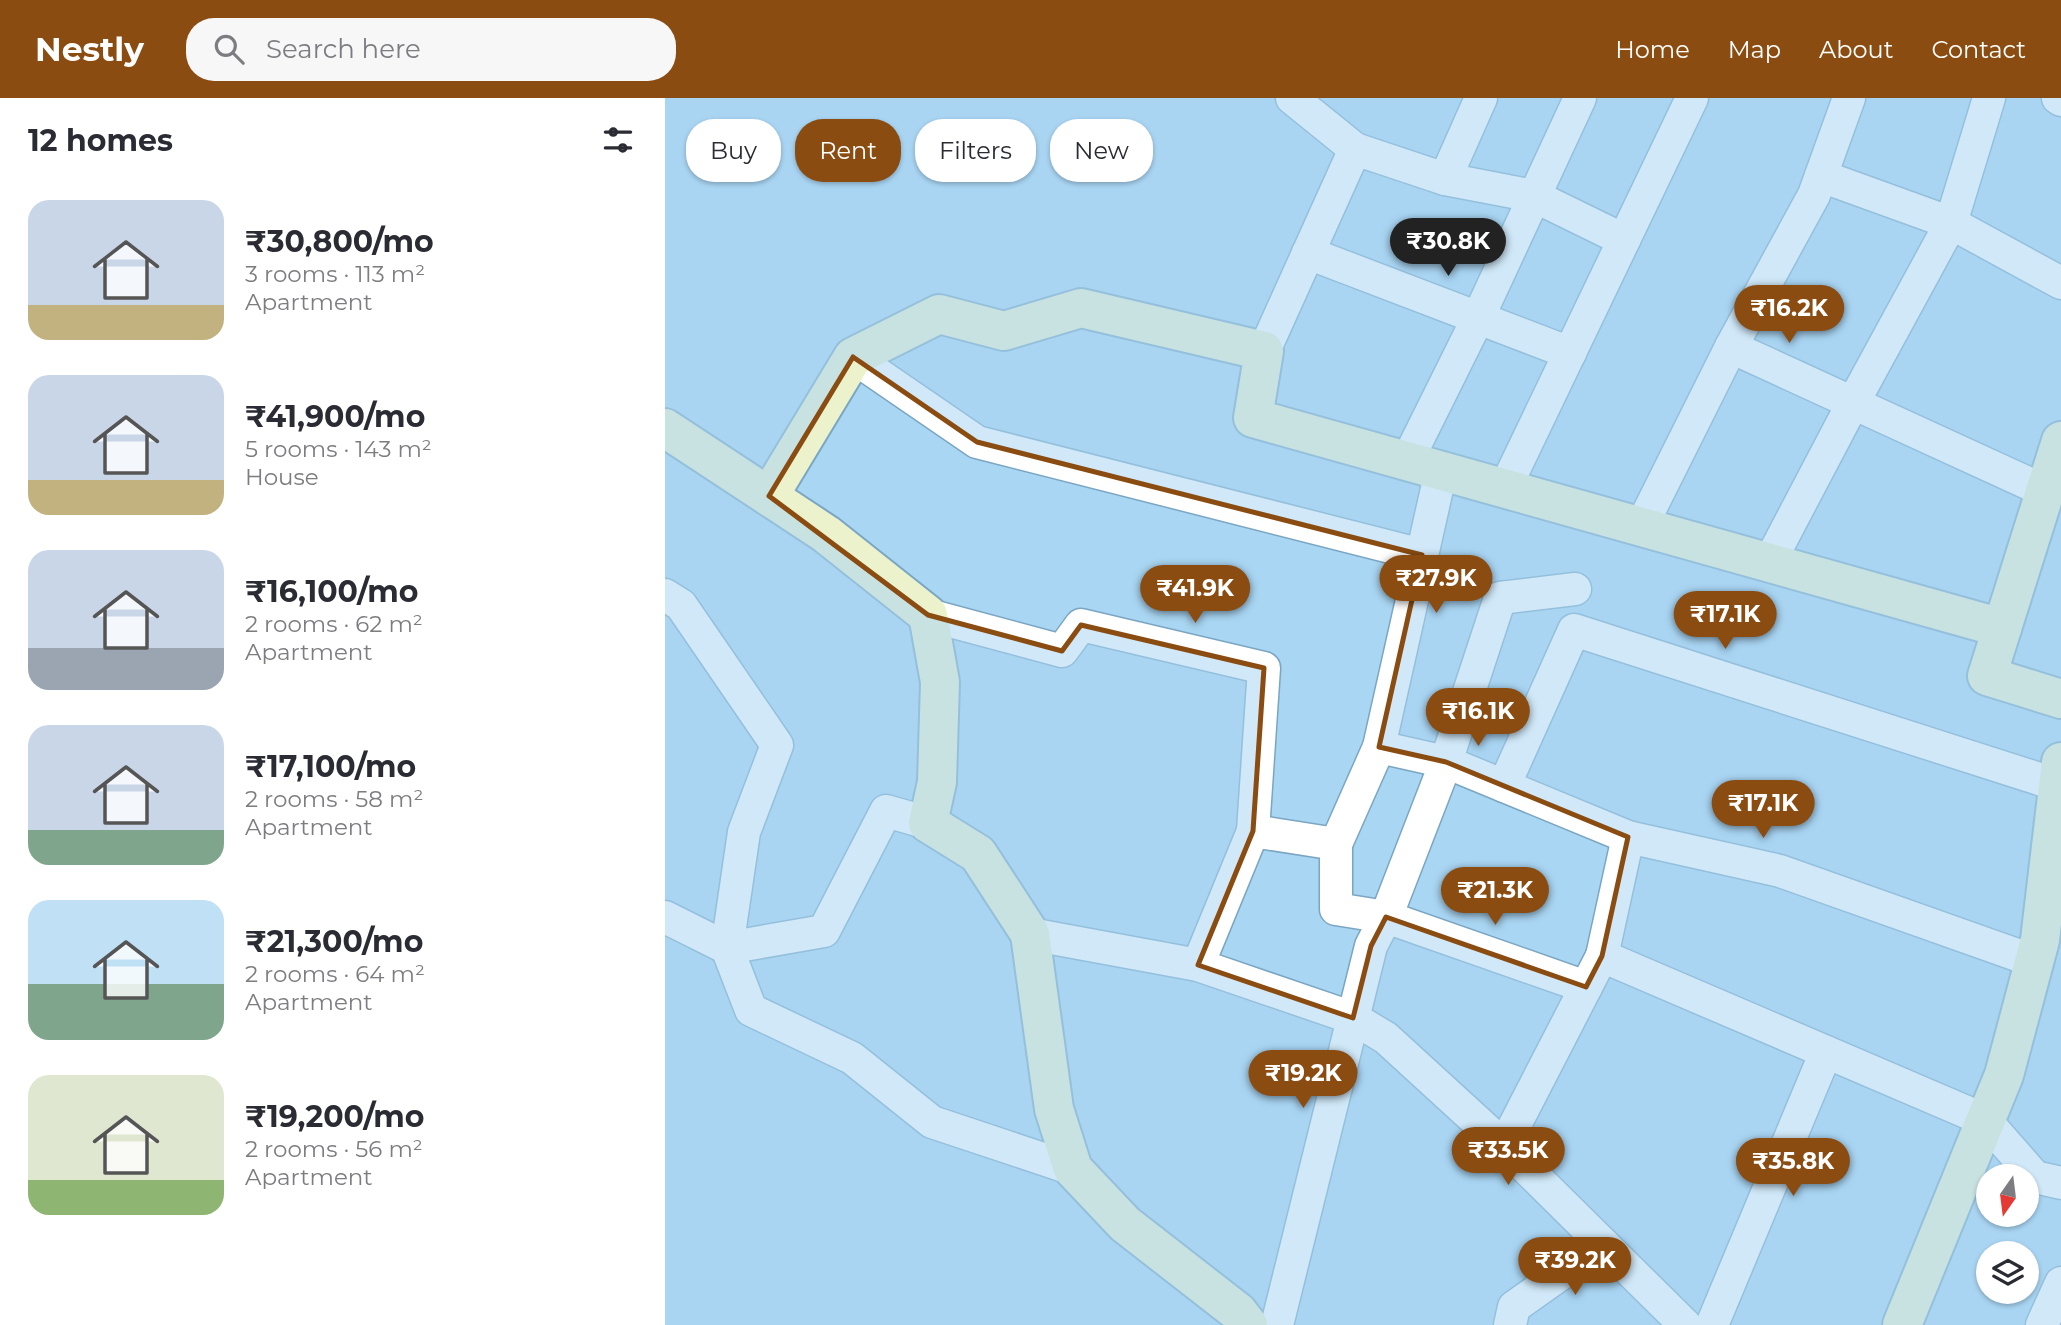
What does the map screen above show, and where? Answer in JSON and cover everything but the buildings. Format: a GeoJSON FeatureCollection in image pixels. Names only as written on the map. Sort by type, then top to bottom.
{"type":"FeatureCollection","features":[{"type":"Feature","properties":{"kind":"street"},"geometry":{"type":"LineString","coordinates":[[1292,98],[1355,149],[1445,179],[1534,196],[1624,240]]}},
{"type":"Feature","properties":{"kind":"street"},"geometry":{"type":"LineString","coordinates":[[1445,179],[1481,98]]}},
{"type":"Feature","properties":{"kind":"street"},"geometry":{"type":"LineString","coordinates":[[1580,98],[1478,318],[1424,466],[1422,555],[1379,747],[1336,844],[1336,909],[1386,917],[1586,987]]}},
{"type":"Feature","properties":{"kind":"street"},"geometry":{"type":"LineString","coordinates":[[1505,488],[1692,98]]}},
{"type":"Feature","properties":{"kind":"street"},"geometry":{"type":"LineString","coordinates":[[1641,527],[1731,347],[1814,195],[1849,98]]}},
{"type":"Feature","properties":{"kind":"street"},"geometry":{"type":"LineString","coordinates":[[1769,563],[1951,223],[1989,98]]}},
{"type":"Feature","properties":{"kind":"street"},"geometry":{"type":"LineString","coordinates":[[1355,149],[1264,351],[1253,418],[2002,628]]}},
{"type":"Feature","properties":{"kind":"street"},"geometry":{"type":"LineString","coordinates":[[1821,176],[1951,223],[2061,283]]}},
{"type":"Feature","properties":{"kind":"street"},"geometry":{"type":"LineString","coordinates":[[1308,253],[1570,353]]}},
{"type":"Feature","properties":{"kind":"street"},"geometry":{"type":"LineString","coordinates":[[769,496],[853,357],[939,314],[1004,331],[1081,309],[1264,351]]}},
{"type":"Feature","properties":{"kind":"street"},"geometry":{"type":"LineString","coordinates":[[1731,347],[2045,491]]}},
{"type":"Feature","properties":{"kind":"street"},"geometry":{"type":"LineString","coordinates":[[853,357],[977,442],[1422,555]]}},
{"type":"Feature","properties":{"kind":"street"},"geometry":{"type":"LineString","coordinates":[[665,428],[826,534],[929,615],[1062,651],[1081,625],[1263,668],[1252,831],[1198,965]]}},
{"type":"Feature","properties":{"kind":"street"},"geometry":{"type":"LineString","coordinates":[[2061,441],[1987,676],[2061,699]]}},
{"type":"Feature","properties":{"kind":"street"},"geometry":{"type":"LineString","coordinates":[[1277,1325],[1371,946],[1386,917],[1446,762],[1500,598],[1575,589]]}},
{"type":"Feature","properties":{"kind":"street"},"geometry":{"type":"LineString","coordinates":[[665,595],[681,605],[777,745],[744,832],[727,948],[751,1010],[852,1058],[932,1122],[1073,1169]]}},
{"type":"Feature","properties":{"kind":"street"},"geometry":{"type":"LineString","coordinates":[[928,822],[937,782],[940,682],[929,615]]}},
{"type":"Feature","properties":{"kind":"street"},"geometry":{"type":"LineString","coordinates":[[1504,786],[1574,630],[2060,774],[2040,940],[2004,1075],[1902,1325]]}},
{"type":"Feature","properties":{"kind":"street"},"geometry":{"type":"LineString","coordinates":[[1379,747],[1446,762],[1628,837],[1780,871],[2034,961]]}},
{"type":"Feature","properties":{"kind":"street"},"geometry":{"type":"LineString","coordinates":[[665,917],[727,948],[824,931],[886,811],[928,822],[978,854],[1030,934],[1054,1109],[1073,1169],[1125,1224],[1238,1312],[1248,1325]]}},
{"type":"Feature","properties":{"kind":"street"},"geometry":{"type":"LineString","coordinates":[[1252,831],[1336,844]]}},
{"type":"Feature","properties":{"kind":"street"},"geometry":{"type":"LineString","coordinates":[[1504,1146],[1602,956],[1628,837]]}},
{"type":"Feature","properties":{"kind":"street"},"geometry":{"type":"LineString","coordinates":[[1030,934],[1198,965],[1353,1018],[1386,1038],[1504,1146],[1685,1325]]}},
{"type":"Feature","properties":{"kind":"street"},"geometry":{"type":"LineString","coordinates":[[1602,956],[1985,1120],[2035,1177],[2061,1183]]}},
{"type":"Feature","properties":{"kind":"street"},"geometry":{"type":"LineString","coordinates":[[1712,1325],[1826,1052]]}},
{"type":"Feature","properties":{"kind":"street"},"geometry":{"type":"LineString","coordinates":[[1510,1325],[1514,1307],[1603,1244]]}},
{"type":"Feature","properties":{"kind":"street"},"geometry":{"type":"LineString","coordinates":[[2042,1325],[2061,1283]]}},
{"type":"Feature","properties":{"kind":"highlighted area"},"geometry":{"type":"Polygon","coordinates":[[[853,357],[977,442],[1422,555],[1379,747],[1446,762],[1628,837],[1602,956],[1586,987],[1386,917],[1371,946],[1353,1018],[1198,965],[1253,831],[1264,668],[1081,625],[1062,651],[928,615],[769,496],[853,357]]]}}]}
